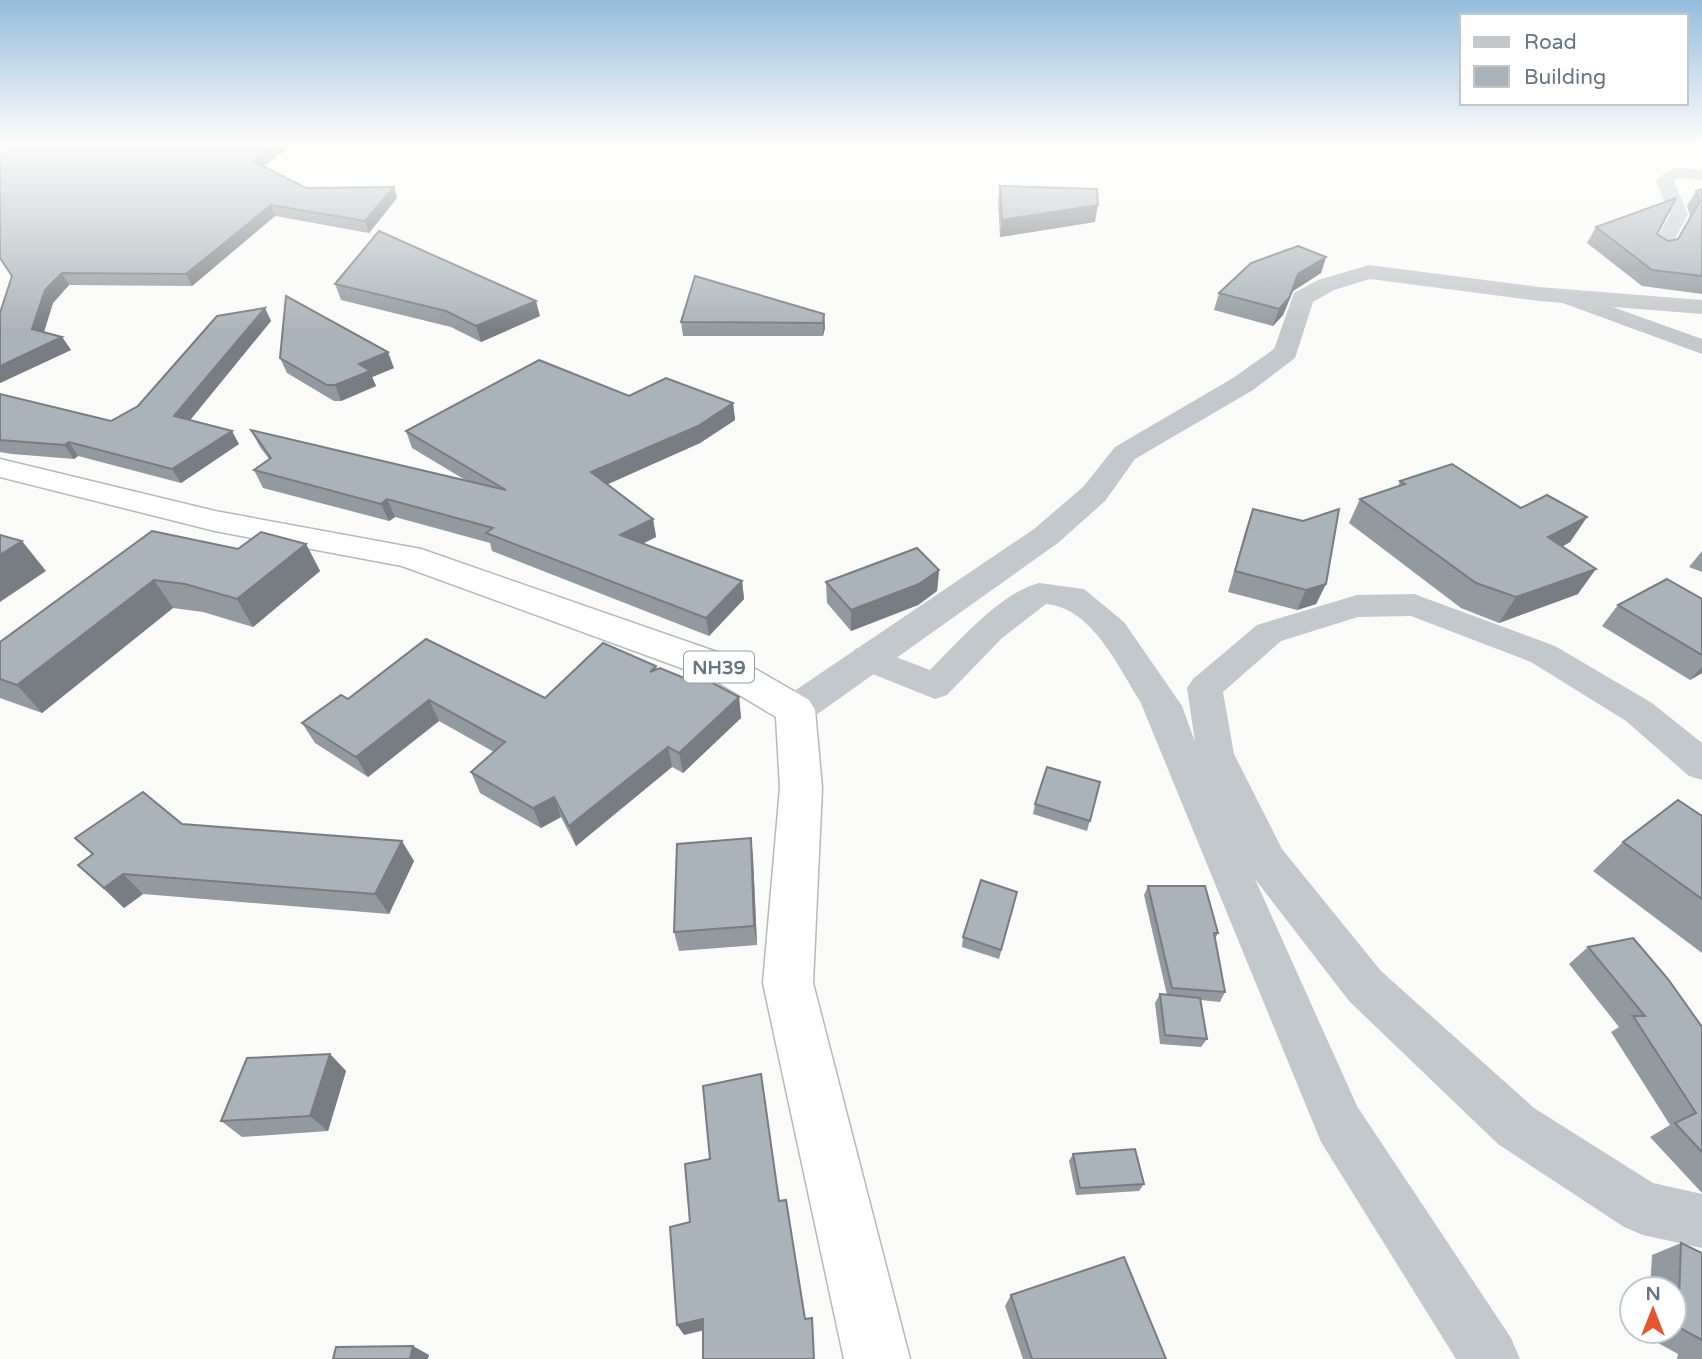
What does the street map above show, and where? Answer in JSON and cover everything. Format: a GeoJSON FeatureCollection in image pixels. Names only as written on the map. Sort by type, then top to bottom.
{"type":"FeatureCollection","features":[{"type":"Feature","properties":{"kind":"highway","name":"NH39"},"geometry":{"type":"LineString","coordinates":[[0,468],[215,521],[409,557],[727,670],[794,710]]}},
{"type":"Feature","properties":{"kind":"highway"},"geometry":{"type":"LineString","coordinates":[[794,710],[801,788],[788,983],[877,1359]]}},
{"type":"Feature","properties":{"kind":"street"},"geometry":{"type":"LineString","coordinates":[[1660,249],[1679,215],[1676,206]]}},
{"type":"Feature","properties":{"kind":"street"},"geometry":{"type":"LineString","coordinates":[[794,710],[1046,536],[1094,494],[1125,453],[1243,384],[1286,353],[1302,299],[1326,285],[1369,272],[1568,297],[1702,307]]}},
{"type":"Feature","properties":{"kind":"street"},"geometry":{"type":"LineString","coordinates":[[1568,297],[1702,328]]}},
{"type":"Feature","properties":{"kind":"street"},"geometry":{"type":"LineString","coordinates":[[1568,297],[1702,347]]}},
{"type":"Feature","properties":{"kind":"street"},"geometry":{"type":"LineString","coordinates":[[867,658],[935,686],[990,630],[1039,593],[1073,596],[1112,630],[1267,862],[1365,986],[1516,1126],[1643,1208],[1702,1221]]}},
{"type":"Feature","properties":{"kind":"street"},"geometry":{"type":"LineString","coordinates":[[1267,862],[1215,754],[1205,688],[1269,634],[1357,606],[1414,606],[1543,654],[1639,712],[1702,765]]}},
{"type":"Feature","properties":{"kind":"street"},"geometry":{"type":"LineString","coordinates":[[1157,698],[1339,1124],[1490,1359]]}},
{"type":"Feature","properties":{"kind":"building"},"geometry":{"type":"Polygon","coordinates":[[[0,206],[269,206],[186,274],[62,273],[45,290],[32,329],[62,337],[0,366],[0,313],[12,276],[0,258],[0,206]]]}},
{"type":"Feature","properties":{"kind":"building"},"geometry":{"type":"Polygon","coordinates":[[[279,206],[377,206],[365,221],[279,206]]]}},
{"type":"Feature","properties":{"kind":"building"},"geometry":{"type":"Polygon","coordinates":[[[1001,206],[1089,206],[1002,220],[1001,206]]]}},
{"type":"Feature","properties":{"kind":"building"},"geometry":{"type":"Polygon","coordinates":[[[1653,206],[1672,206],[1657,234],[1668,241],[1678,239],[1697,206],[1702,206],[1702,276],[1652,270],[1596,227],[1653,206]]]}},
{"type":"Feature","properties":{"kind":"building"},"geometry":{"type":"Polygon","coordinates":[[[379,231],[536,301],[476,326],[446,311],[335,284],[379,231]]]}},
{"type":"Feature","properties":{"kind":"building"},"geometry":{"type":"Polygon","coordinates":[[[1298,246],[1326,257],[1298,274],[1289,298],[1279,309],[1219,293],[1251,263],[1298,246]]]}},
{"type":"Feature","properties":{"kind":"building"},"geometry":{"type":"Polygon","coordinates":[[[695,276],[824,314],[823,323],[681,322],[695,276]]]}},
{"type":"Feature","properties":{"kind":"building"},"geometry":{"type":"Polygon","coordinates":[[[286,296],[388,352],[359,364],[370,371],[335,385],[327,385],[280,358],[286,296]]]}},
{"type":"Feature","properties":{"kind":"building"},"geometry":{"type":"Polygon","coordinates":[[[265,308],[174,416],[232,431],[172,469],[69,442],[64,445],[0,440],[0,394],[111,421],[138,406],[217,316],[265,308]]]}},
{"type":"Feature","properties":{"kind":"building"},"geometry":{"type":"Polygon","coordinates":[[[539,360],[629,396],[666,378],[733,403],[698,426],[591,472],[653,519],[620,535],[742,581],[706,618],[486,533],[493,528],[387,499],[381,504],[254,470],[271,458],[251,430],[506,490],[406,431],[539,360]]]}},
{"type":"Feature","properties":{"kind":"building"},"geometry":{"type":"Polygon","coordinates":[[[1452,464],[1521,508],[1547,495],[1587,517],[1548,537],[1596,569],[1516,597],[1476,583],[1360,499],[1405,484],[1400,481],[1452,464]]]}},
{"type":"Feature","properties":{"kind":"building"},"geometry":{"type":"Polygon","coordinates":[[[1253,509],[1303,521],[1339,509],[1326,584],[1306,590],[1235,571],[1253,509]]]}},
{"type":"Feature","properties":{"kind":"building"},"geometry":{"type":"Polygon","coordinates":[[[152,531],[238,549],[261,532],[306,544],[237,599],[185,584],[154,580],[17,685],[0,679],[0,642],[152,531]]]}},
{"type":"Feature","properties":{"kind":"building"},"geometry":{"type":"Polygon","coordinates":[[[0,535],[22,541],[0,555],[0,535]]]}},
{"type":"Feature","properties":{"kind":"building"},"geometry":{"type":"Polygon","coordinates":[[[917,548],[939,570],[919,584],[851,610],[826,582],[917,548]]]}},
{"type":"Feature","properties":{"kind":"building"},"geometry":{"type":"Polygon","coordinates":[[[1667,579],[1702,599],[1702,655],[1618,605],[1667,579]]]}},
{"type":"Feature","properties":{"kind":"building"},"geometry":{"type":"Polygon","coordinates":[[[426,639],[545,698],[603,643],[656,666],[650,672],[660,668],[689,680],[696,674],[739,697],[679,753],[668,747],[569,826],[554,797],[533,808],[471,772],[505,742],[429,700],[356,757],[302,723],[341,695],[348,699],[426,639]]]}},
{"type":"Feature","properties":{"kind":"building"},"geometry":{"type":"Polygon","coordinates":[[[1047,767],[1100,782],[1090,821],[1035,804],[1047,767]]]}},
{"type":"Feature","properties":{"kind":"building"},"geometry":{"type":"Polygon","coordinates":[[[143,792],[182,824],[402,841],[375,894],[123,874],[104,888],[78,865],[93,854],[75,838],[143,792]]]}},
{"type":"Feature","properties":{"kind":"building"},"geometry":{"type":"Polygon","coordinates":[[[1678,800],[1702,816],[1702,899],[1623,842],[1678,800]]]}},
{"type":"Feature","properties":{"kind":"building"},"geometry":{"type":"Polygon","coordinates":[[[751,838],[754,926],[674,932],[677,844],[751,838]]]}},
{"type":"Feature","properties":{"kind":"building"},"geometry":{"type":"Polygon","coordinates":[[[981,880],[1017,892],[1001,950],[963,937],[981,880]]]}},
{"type":"Feature","properties":{"kind":"building"},"geometry":{"type":"Polygon","coordinates":[[[1148,886],[1205,886],[1218,933],[1214,933],[1225,992],[1172,988],[1148,886]]]}},
{"type":"Feature","properties":{"kind":"building"},"geometry":{"type":"Polygon","coordinates":[[[1633,938],[1668,979],[1702,1027],[1702,1152],[1675,1123],[1696,1113],[1633,1016],[1645,1016],[1588,947],[1633,938]]]}},
{"type":"Feature","properties":{"kind":"building"},"geometry":{"type":"Polygon","coordinates":[[[1160,994],[1200,998],[1207,1039],[1165,1035],[1160,994]]]}},
{"type":"Feature","properties":{"kind":"building"},"geometry":{"type":"Polygon","coordinates":[[[330,1054],[310,1116],[221,1121],[247,1058],[330,1054]]]}},
{"type":"Feature","properties":{"kind":"building"},"geometry":{"type":"Polygon","coordinates":[[[761,1074],[779,1201],[786,1200],[805,1319],[812,1318],[814,1359],[703,1359],[703,1319],[677,1325],[670,1227],[690,1222],[685,1164],[710,1159],[703,1086],[761,1074]]]}},
{"type":"Feature","properties":{"kind":"building"},"geometry":{"type":"Polygon","coordinates":[[[1135,1149],[1144,1184],[1080,1188],[1073,1154],[1135,1149]]]}},
{"type":"Feature","properties":{"kind":"building"},"geometry":{"type":"Polygon","coordinates":[[[1681,1243],[1702,1253],[1702,1340],[1688,1332],[1688,1275],[1680,1275],[1681,1243]]]}},
{"type":"Feature","properties":{"kind":"building"},"geometry":{"type":"Polygon","coordinates":[[[1124,1257],[1166,1359],[1032,1359],[1011,1295],[1124,1257]]]}},
{"type":"Feature","properties":{"kind":"building"},"geometry":{"type":"Polygon","coordinates":[[[413,1346],[410,1359],[333,1359],[336,1347],[413,1346]]]}}]}
